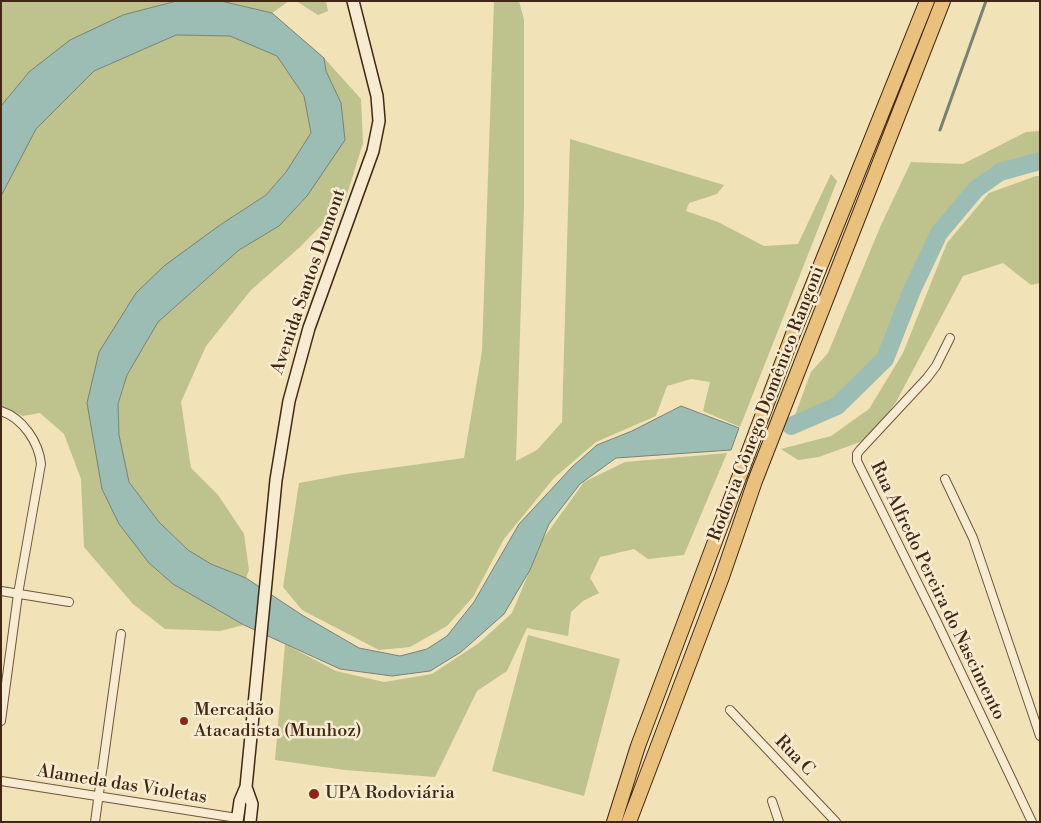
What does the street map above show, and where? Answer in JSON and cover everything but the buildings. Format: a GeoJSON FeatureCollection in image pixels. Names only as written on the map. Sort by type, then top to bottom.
{"type":"FeatureCollection","features":[{"type":"Feature","properties":{"kind":"highway"},"geometry":{"type":"LineString","coordinates":[[895,82],[896,62],[919,1]]}},
{"type":"Feature","properties":{"kind":"highway","name":"Rodovia Cônego Domênico Rangoni"},"geometry":{"type":"LineString","coordinates":[[614,822],[638,746],[793,334],[927,1]]}},
{"type":"Feature","properties":{"kind":"highway","name":"Rodovia Cônego Domênico Rangoni"},"geometry":{"type":"LineString","coordinates":[[629,822],[722,577],[756,481],[943,1]]}},
{"type":"Feature","properties":{"kind":"main road","name":"Avenida Santos Dumont"},"geometry":{"type":"LineString","coordinates":[[237,820],[240,801],[246,787],[276,480],[289,401],[308,328],[373,151],[379,121],[377,96],[353,1]]}},
{"type":"Feature","properties":{"kind":"main road","name":"Avenida Santos Dumont"},"geometry":{"type":"LineString","coordinates":[[246,787],[252,804],[250,822]]}},
{"type":"Feature","properties":{"kind":"street","name":"Rua Alfredo Pereira do Nascimento"},"geometry":{"type":"LineString","coordinates":[[950,338],[936,366],[927,378],[860,450],[857,454],[857,461],[936,620],[1032,822]]}},
{"type":"Feature","properties":{"kind":"street"},"geometry":{"type":"LineString","coordinates":[[1,411],[17,420],[36,444],[41,464],[18,594],[1,721]]}},
{"type":"Feature","properties":{"kind":"street"},"geometry":{"type":"LineString","coordinates":[[945,479],[973,538],[1040,736]]}},
{"type":"Feature","properties":{"kind":"street"},"geometry":{"type":"LineString","coordinates":[[1,592],[69,602]]}},
{"type":"Feature","properties":{"kind":"street"},"geometry":{"type":"LineString","coordinates":[[95,822],[121,634]]}},
{"type":"Feature","properties":{"kind":"street","name":"Rua C"},"geometry":{"type":"LineString","coordinates":[[730,710],[836,822]]}},
{"type":"Feature","properties":{"kind":"street","name":"Alameda das Violetas"},"geometry":{"type":"LineString","coordinates":[[1,782],[99,796],[237,820]]}},
{"type":"Feature","properties":{"kind":"street"},"geometry":{"type":"LineString","coordinates":[[772,801],[779,822]]}},
{"type":"Feature","properties":{"kind":"green space"},"geometry":{"type":"Polygon","coordinates":[[[1,1],[177,1],[123,15],[29,72],[1,106],[1,1]]]}},
{"type":"Feature","properties":{"kind":"green space"},"geometry":{"type":"Polygon","coordinates":[[[221,1],[289,1],[272,13],[221,1]]]}},
{"type":"Feature","properties":{"kind":"green space"},"geometry":{"type":"Polygon","coordinates":[[[296,1],[326,1],[328,11],[318,15],[296,1]]]}},
{"type":"Feature","properties":{"kind":"green space"},"geometry":{"type":"Polygon","coordinates":[[[494,1],[519,1],[524,20],[524,207],[516,461],[537,450],[562,422],[570,139],[724,185],[717,194],[689,203],[686,211],[718,222],[764,246],[798,244],[831,174],[837,181],[740,427],[703,411],[710,382],[691,379],[667,386],[656,416],[596,442],[554,478],[504,539],[473,597],[447,626],[410,647],[379,650],[302,610],[283,587],[299,483],[347,474],[464,458],[482,351],[494,1]]]}},
{"type":"Feature","properties":{"kind":"green space"},"geometry":{"type":"Polygon","coordinates":[[[176,35],[230,36],[277,56],[304,96],[311,133],[286,172],[266,195],[220,225],[87,403],[149,563],[173,584],[244,625],[220,631],[165,629],[133,604],[84,547],[81,479],[64,434],[40,413],[23,416],[1,406],[1,196],[36,129],[94,71],[176,35]]]}},
{"type":"Feature","properties":{"kind":"green space"},"geometry":{"type":"Polygon","coordinates":[[[324,58],[361,99],[363,143],[345,201],[299,248],[251,290],[206,346],[181,402],[191,468],[218,495],[244,534],[249,570],[246,578],[211,564],[188,550],[159,522],[129,482],[119,436],[118,405],[127,375],[158,322],[239,250],[279,226],[307,196],[341,103],[325,71],[324,58]]]}},
{"type":"Feature","properties":{"kind":"green space"},"geometry":{"type":"Polygon","coordinates":[[[1040,131],[1040,154],[990,168],[959,197],[928,236],[906,283],[879,354],[867,373],[840,400],[795,415],[811,372],[828,353],[881,225],[911,162],[963,164],[1026,132],[1040,131]]]}},
{"type":"Feature","properties":{"kind":"green space"},"geometry":{"type":"Polygon","coordinates":[[[1040,176],[1040,283],[1031,285],[1003,263],[963,276],[896,402],[868,439],[819,457],[798,460],[781,449],[831,436],[869,409],[903,353],[947,243],[989,193],[1040,176]]]}},
{"type":"Feature","properties":{"kind":"green space"},"geometry":{"type":"Polygon","coordinates":[[[727,453],[684,555],[648,559],[634,549],[600,557],[590,578],[599,593],[583,601],[571,612],[568,636],[527,628],[507,671],[477,691],[435,777],[345,770],[275,760],[285,644],[336,671],[384,682],[432,674],[479,643],[512,613],[543,539],[584,482],[625,462],[727,453]]]}},
{"type":"Feature","properties":{"kind":"green space"},"geometry":{"type":"Polygon","coordinates":[[[528,635],[620,659],[584,796],[492,771],[528,635]]]}},
{"type":"Feature","properties":{"kind":"water"},"geometry":{"type":"Polygon","coordinates":[[[177,1],[221,1],[272,13],[324,58],[326,71],[341,103],[345,140],[307,196],[279,226],[239,250],[158,322],[127,375],[118,404],[119,435],[129,482],[159,522],[188,550],[211,564],[246,578],[302,615],[359,648],[400,656],[427,649],[447,636],[474,602],[519,524],[572,467],[597,445],[632,431],[681,406],[739,428],[731,450],[616,458],[580,484],[549,524],[530,570],[504,614],[461,652],[430,671],[392,676],[340,669],[244,625],[173,584],[149,563],[119,524],[102,489],[87,403],[99,352],[136,293],[164,266],[220,225],[266,195],[286,172],[311,133],[304,96],[277,56],[230,36],[176,35],[94,71],[36,129],[1,196],[1,106],[29,72],[70,40],[123,15],[177,1]]]}},
{"type":"Feature","properties":{"kind":"waterway"},"geometry":{"type":"LineString","coordinates":[[940,130],[986,1]]}},
{"type":"Feature","properties":{"kind":"waterway"},"geometry":{"type":"LineString","coordinates":[[791,426],[837,406],[885,359],[912,290],[939,233],[976,189],[1000,172],[1040,161]]}},
{"type":"Feature","properties":{"kind":"place","name":"Mercadão Atacadista (Munhoz)"},"geometry":{"type":"Point","coordinates":[184,721]}},
{"type":"Feature","properties":{"kind":"place","name":"UPA Rodoviária"},"geometry":{"type":"Point","coordinates":[314,794]}}]}
